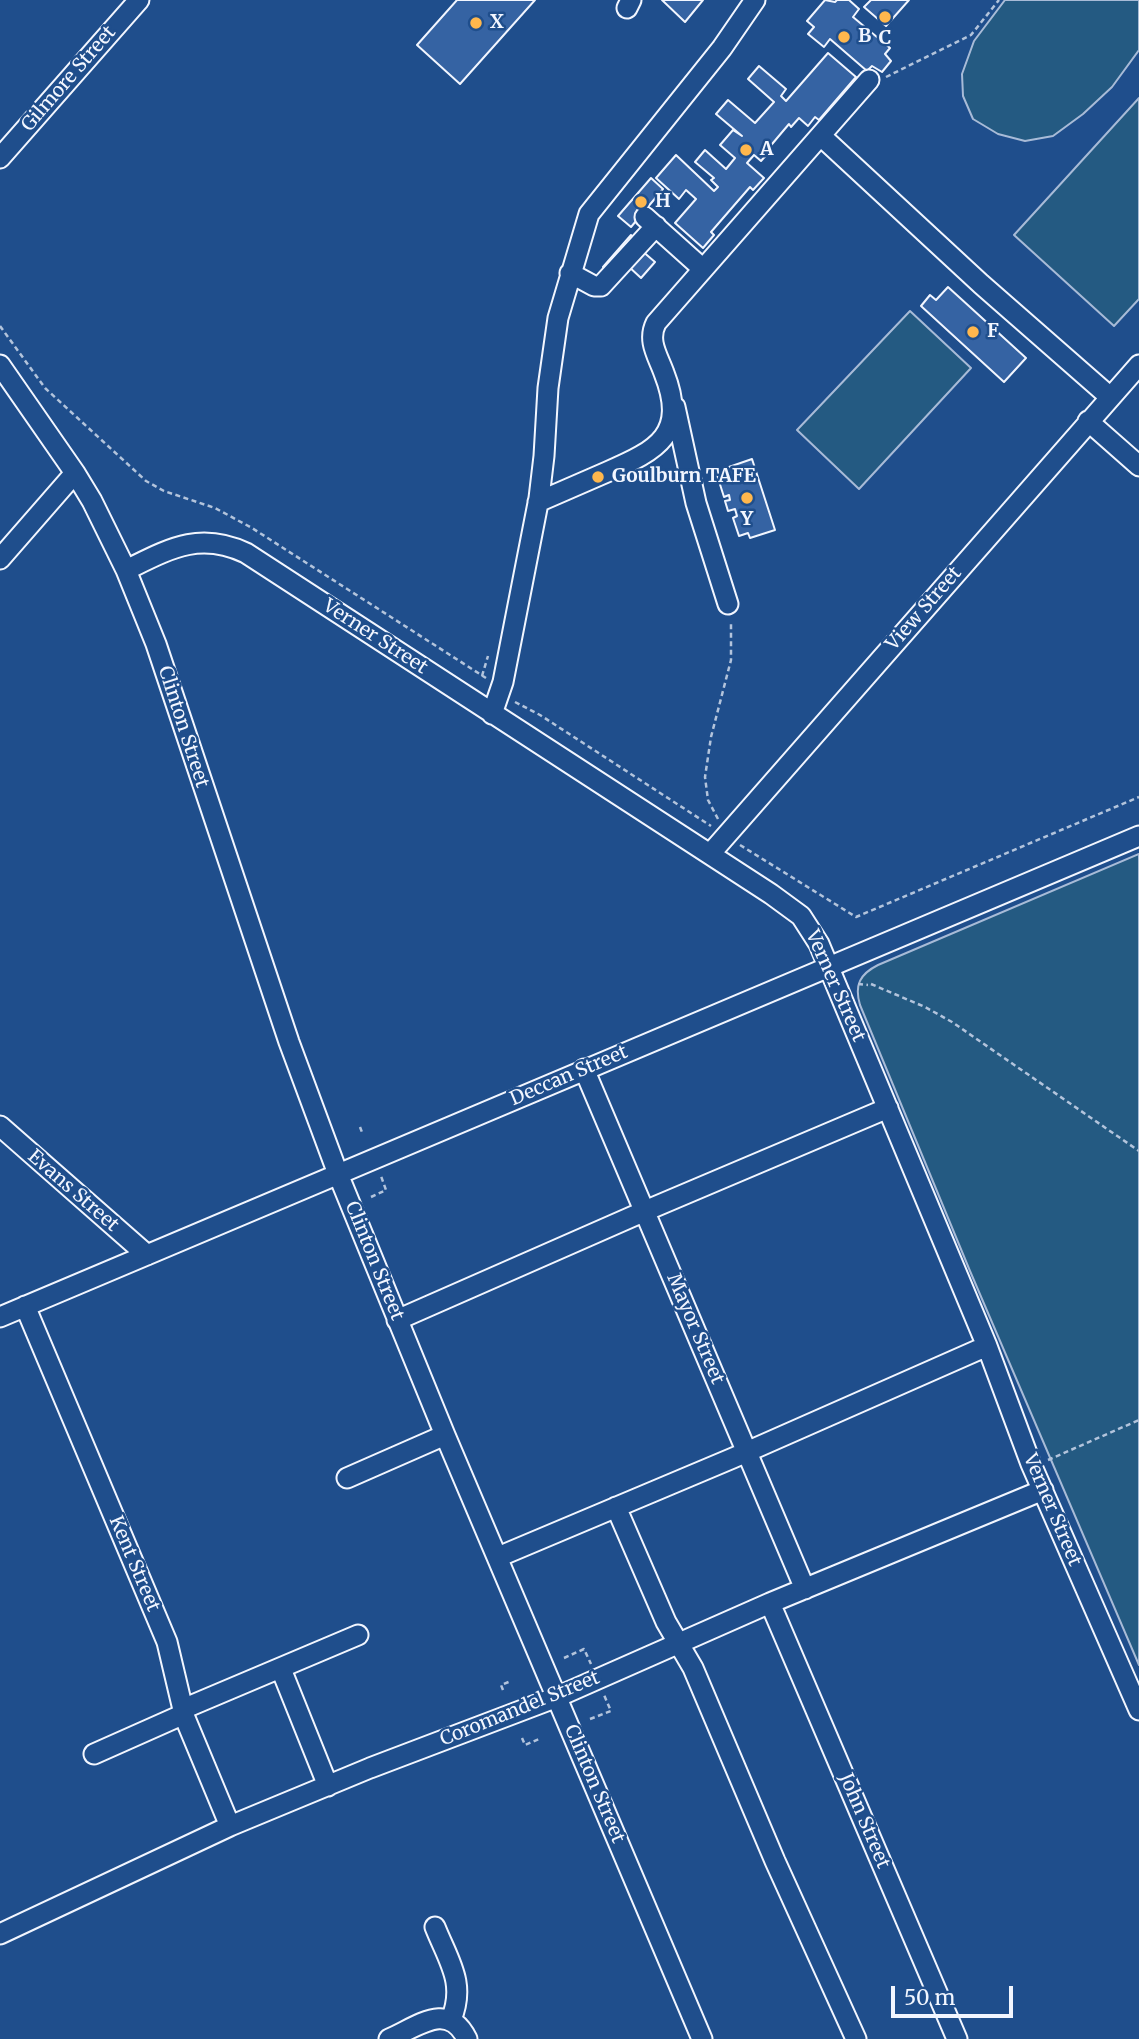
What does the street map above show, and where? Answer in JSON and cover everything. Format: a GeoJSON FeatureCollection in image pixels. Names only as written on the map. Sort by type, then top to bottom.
{"type":"FeatureCollection","features":[{"type":"Feature","properties":{"kind":"street","name":"Gilmore Street"},"geometry":{"type":"LineString","coordinates":[[0,158],[139,0]]}},
{"type":"Feature","properties":{"kind":"street"},"geometry":{"type":"LineString","coordinates":[[492,714],[500,690],[538,502],[558,318],[589,214],[723,48],[751,1]]}},
{"type":"Feature","properties":{"kind":"street"},"geometry":{"type":"LineString","coordinates":[[728,604],[696,503],[681,426],[653,345],[653,329],[869,80]]}},
{"type":"Feature","properties":{"kind":"street"},"geometry":{"type":"LineString","coordinates":[[821,136],[981,284],[1110,397]]}},
{"type":"Feature","properties":{"kind":"street"},"geometry":{"type":"LineString","coordinates":[[570,273],[594,286],[601,286],[650,222],[703,269]]}},
{"type":"Feature","properties":{"kind":"street","name":"Clinton Street"},"geometry":{"type":"LineString","coordinates":[[0,365],[75,473],[126,570],[156,644],[273,993],[338,1174],[445,1435],[702,2039]]}},
{"type":"Feature","properties":{"kind":"street","name":"View Street"},"geometry":{"type":"LineString","coordinates":[[709,854],[719,831],[1139,365]]}},
{"type":"Feature","properties":{"kind":"street"},"geometry":{"type":"LineString","coordinates":[[538,502],[635,460],[656,447],[669,428],[672,396]]}},
{"type":"Feature","properties":{"kind":"street"},"geometry":{"type":"LineString","coordinates":[[1088,421],[1139,466]]}},
{"type":"Feature","properties":{"kind":"street"},"geometry":{"type":"LineString","coordinates":[[0,559],[75,473]]}},
{"type":"Feature","properties":{"kind":"street","name":"Verner Street"},"geometry":{"type":"LineString","coordinates":[[126,570],[189,543],[209,542],[231,546],[262,563],[801,916],[814,934],[986,1346],[1031,1464],[1139,1710]]}},
{"type":"Feature","properties":{"kind":"street","name":"Deccan Street"},"geometry":{"type":"LineString","coordinates":[[0,1317],[1139,836]]}},
{"type":"Feature","properties":{"kind":"street","name":"Mayor Street"},"geometry":{"type":"LineString","coordinates":[[584,1069],[805,1589]]}},
{"type":"Feature","properties":{"kind":"street"},"geometry":{"type":"LineString","coordinates":[[397,1320],[888,1108]]}},
{"type":"Feature","properties":{"kind":"street","name":"Evans Street"},"geometry":{"type":"LineString","coordinates":[[0,1126],[147,1255]]}},
{"type":"Feature","properties":{"kind":"street","name":"Kent Street"},"geometry":{"type":"LineString","coordinates":[[25,1306],[167,1642],[183,1712],[230,1826]]}},
{"type":"Feature","properties":{"kind":"street"},"geometry":{"type":"LineString","coordinates":[[498,1557],[986,1346]]}},
{"type":"Feature","properties":{"kind":"street"},"geometry":{"type":"LineString","coordinates":[[347,1478],[445,1435]]}},
{"type":"Feature","properties":{"kind":"street","name":"Coromandel Street"},"geometry":{"type":"LineString","coordinates":[[0,1934],[230,1826],[557,1697],[771,1603],[1043,1490]]}},
{"type":"Feature","properties":{"kind":"street"},"geometry":{"type":"LineString","coordinates":[[616,1507],[666,1622],[693,1668],[770,1850],[856,2039]]}},
{"type":"Feature","properties":{"kind":"street","name":"John Street"},"geometry":{"type":"LineString","coordinates":[[771,1603],[957,2039]]}},
{"type":"Feature","properties":{"kind":"street"},"geometry":{"type":"LineString","coordinates":[[94,1754],[358,1635]]}},
{"type":"Feature","properties":{"kind":"street"},"geometry":{"type":"LineString","coordinates":[[281,1669],[328,1786]]}},
{"type":"Feature","properties":{"kind":"street"},"geometry":{"type":"LineString","coordinates":[[435,1927],[457,1981],[457,2005],[451,2020]]}},
{"type":"Feature","properties":{"kind":"street"},"geometry":{"type":"LineString","coordinates":[[389,2039],[428,2021],[444,2017],[456,2023],[467,2039]]}},
{"type":"Feature","properties":{"kind":"path"},"geometry":{"type":"LineString","coordinates":[[869,80],[883,79],[971,35],[999,0]]}},
{"type":"Feature","properties":{"kind":"path"},"geometry":{"type":"LineString","coordinates":[[0,326],[45,388],[146,481],[164,491],[215,508],[252,527],[482,676],[519,705],[540,715],[856,917],[1139,797]]}},
{"type":"Feature","properties":{"kind":"path"},"geometry":{"type":"LineString","coordinates":[[719,831],[719,820],[708,800],[705,777],[711,737],[731,660],[732,632],[728,604]]}},
{"type":"Feature","properties":{"kind":"path"},"geometry":{"type":"LineString","coordinates":[[858,984],[869,984],[925,1007],[952,1022],[1139,1151]]}},
{"type":"Feature","properties":{"kind":"path"},"geometry":{"type":"LineString","coordinates":[[360,1127],[363,1135]]}},
{"type":"Feature","properties":{"kind":"path"},"geometry":{"type":"LineString","coordinates":[[371,1197],[386,1190],[380,1174]]}},
{"type":"Feature","properties":{"kind":"path"},"geometry":{"type":"LineString","coordinates":[[1031,1464],[1050,1460],[1139,1419]]}},
{"type":"Feature","properties":{"kind":"path"},"geometry":{"type":"LineString","coordinates":[[564,1658],[584,1649],[591,1664]]}},
{"type":"Feature","properties":{"kind":"path"},"geometry":{"type":"LineString","coordinates":[[503,1690],[501,1685],[511,1681]]}},
{"type":"Feature","properties":{"kind":"path"},"geometry":{"type":"LineString","coordinates":[[590,1719],[611,1711],[603,1692]]}},
{"type":"Feature","properties":{"kind":"path"},"geometry":{"type":"LineString","coordinates":[[522,1738],[525,1745],[540,1739]]}},
{"type":"Feature","properties":{"kind":"shaded area"},"geometry":{"type":"Polygon","coordinates":[[[1005,0],[1139,0],[1139,50],[1112,87],[1083,114],[1053,136],[1025,141],[998,134],[973,119],[963,96],[962,74],[974,41],[1005,0]]]}},
{"type":"Feature","properties":{"kind":"shaded area"},"geometry":{"type":"Polygon","coordinates":[[[1139,98],[1139,299],[1114,326],[1014,235],[1139,98]]]}},
{"type":"Feature","properties":{"kind":"shaded area"},"geometry":{"type":"Polygon","coordinates":[[[910,311],[971,368],[859,489],[797,430],[910,311]]]}},
{"type":"Feature","properties":{"kind":"shaded area"},"geometry":{"type":"Polygon","coordinates":[[[1139,854],[1139,1665],[970,1271],[860,1005],[858,986],[863,976],[878,965],[1139,854]]]}},
{"type":"Feature","properties":{"kind":"building","name":"X"},"geometry":{"type":"Polygon","coordinates":[[[457,0],[535,0],[460,84],[417,45],[457,0]]]}},
{"type":"Feature","properties":{"kind":"building"},"geometry":{"type":"Polygon","coordinates":[[[662,0],[703,0],[685,22],[662,0]]]}},
{"type":"Feature","properties":{"kind":"building","name":"B"},"geometry":{"type":"Polygon","coordinates":[[[825,0],[849,0],[859,9],[853,17],[890,48],[885,54],[891,61],[882,72],[872,66],[867,71],[830,39],[824,47],[808,34],[814,27],[807,21],[825,0]]]}},
{"type":"Feature","properties":{"kind":"building","name":"C"},"geometry":{"type":"Polygon","coordinates":[[[871,0],[909,0],[886,26],[864,7],[871,0]]]}},
{"type":"Feature","properties":{"kind":"building","name":"A"},"geometry":{"type":"Polygon","coordinates":[[[828,53],[856,77],[819,120],[815,117],[808,126],[799,118],[791,127],[789,124],[761,161],[754,155],[747,163],[764,178],[753,190],[750,187],[711,232],[714,235],[703,248],[675,223],[696,199],[686,190],[679,199],[656,178],[676,155],[714,191],[718,187],[711,180],[714,178],[695,162],[705,150],[726,169],[735,158],[720,145],[733,130],[742,136],[716,114],[728,100],[755,123],[774,102],[748,79],[759,66],[786,89],[781,96],[786,101],[828,53]]]}},
{"type":"Feature","properties":{"kind":"building","name":"H"},"geometry":{"type":"Polygon","coordinates":[[[651,178],[663,189],[631,227],[618,216],[651,178]]]}},
{"type":"Feature","properties":{"kind":"building"},"geometry":{"type":"Polygon","coordinates":[[[631,235],[637,240],[609,273],[603,267],[631,235]]]}},
{"type":"Feature","properties":{"kind":"building"},"geometry":{"type":"Polygon","coordinates":[[[641,250],[655,262],[641,278],[627,265],[641,250]]]}},
{"type":"Feature","properties":{"kind":"building","name":"F"},"geometry":{"type":"Polygon","coordinates":[[[948,287],[1026,358],[1004,382],[921,306],[930,295],[936,300],[948,287]]]}},
{"type":"Feature","properties":{"kind":"building","name":"Y"},"geometry":{"type":"Polygon","coordinates":[[[752,459],[775,530],[750,538],[748,533],[739,536],[733,518],[737,516],[735,509],[728,511],[725,501],[730,500],[729,495],[724,497],[717,475],[727,472],[726,468],[752,459]]]}},
{"type":"Feature","properties":{"kind":"place","name":"C"},"geometry":{"type":"Point","coordinates":[885,17]}},
{"type":"Feature","properties":{"kind":"place","name":"X"},"geometry":{"type":"Point","coordinates":[476,23]}},
{"type":"Feature","properties":{"kind":"place","name":"B"},"geometry":{"type":"Point","coordinates":[844,37]}},
{"type":"Feature","properties":{"kind":"place","name":"A"},"geometry":{"type":"Point","coordinates":[746,150]}},
{"type":"Feature","properties":{"kind":"place","name":"H"},"geometry":{"type":"Point","coordinates":[641,202]}},
{"type":"Feature","properties":{"kind":"place","name":"F"},"geometry":{"type":"Point","coordinates":[973,332]}},
{"type":"Feature","properties":{"kind":"place","name":"Goulburn TAFE"},"geometry":{"type":"Point","coordinates":[598,477]}},
{"type":"Feature","properties":{"kind":"place","name":"Y"},"geometry":{"type":"Point","coordinates":[747,498]}}]}
